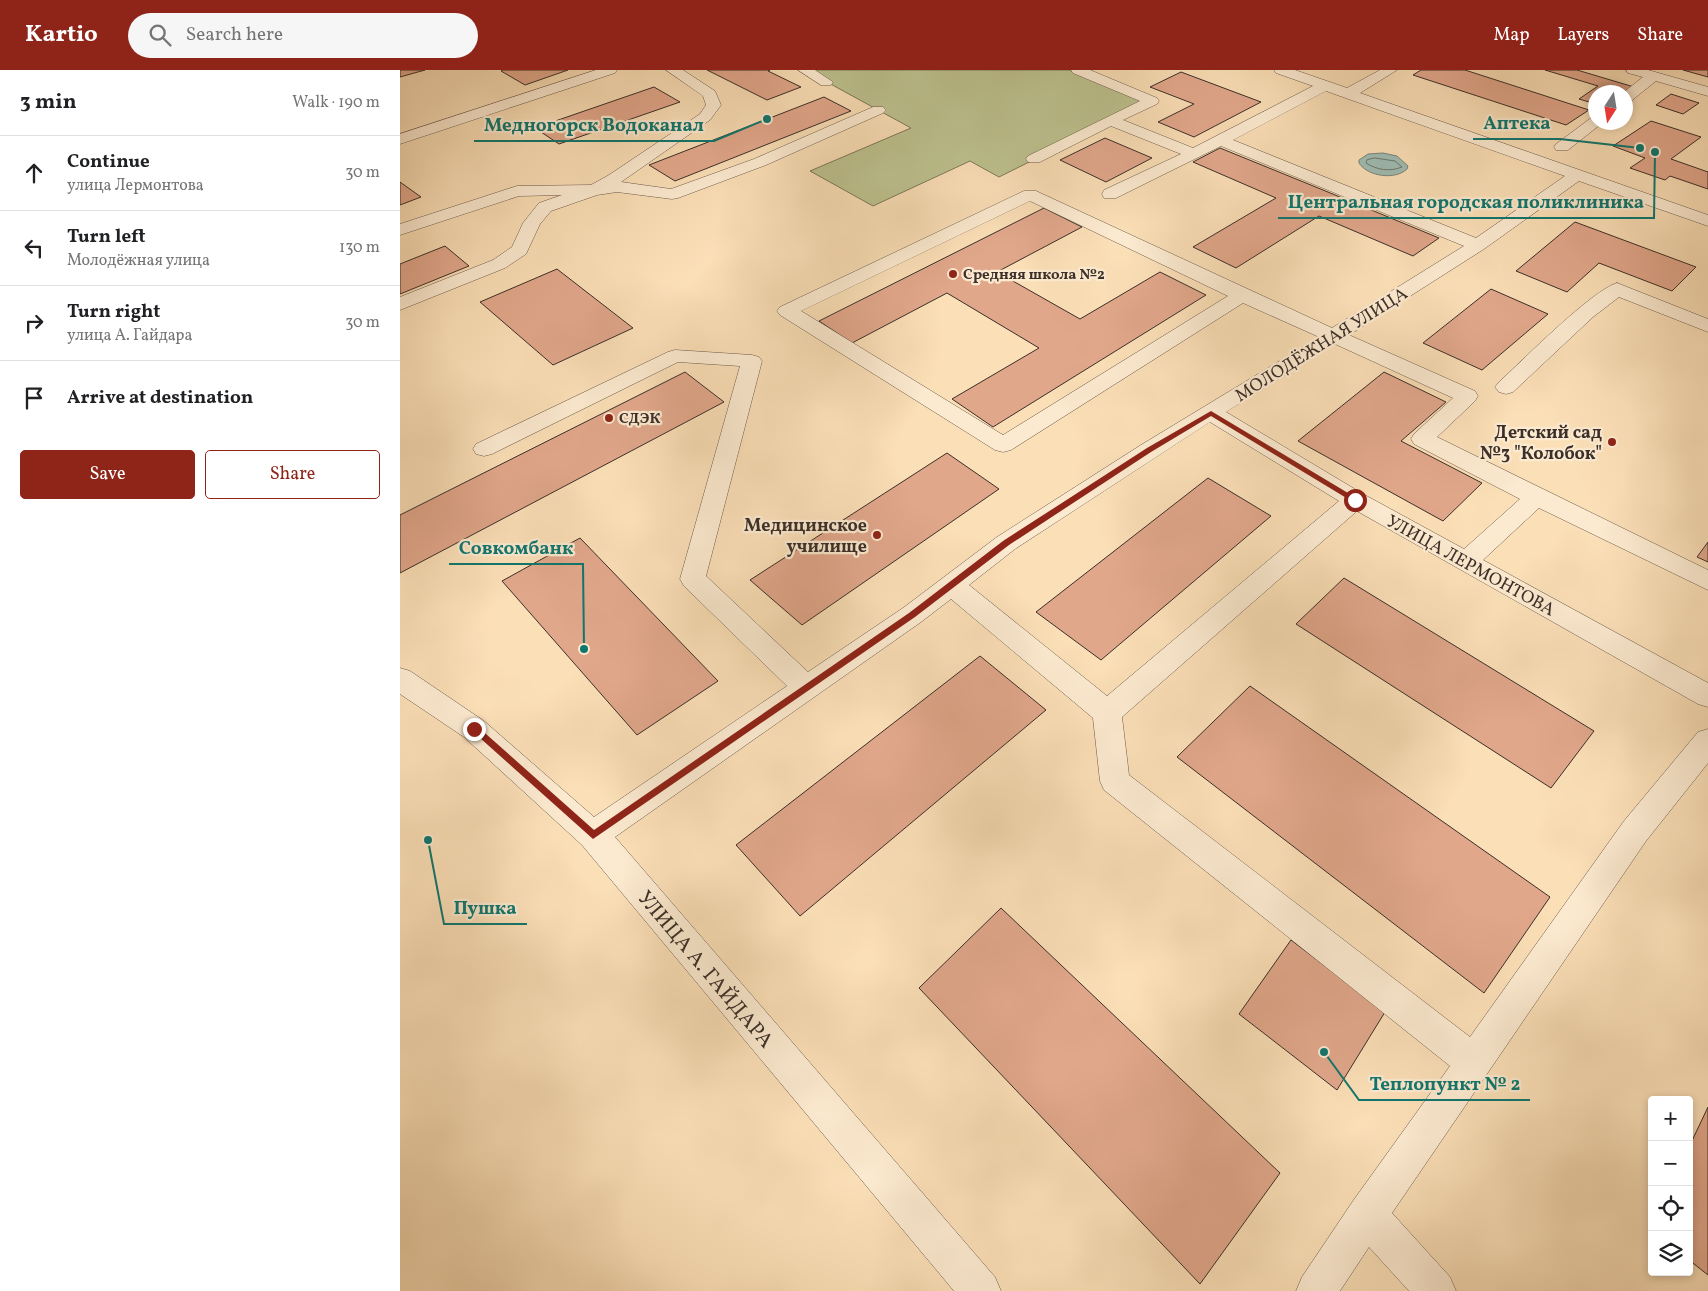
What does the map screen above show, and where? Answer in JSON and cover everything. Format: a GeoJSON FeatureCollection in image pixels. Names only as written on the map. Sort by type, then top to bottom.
{"type":"FeatureCollection","features":[{"type":"Feature","properties":{"kind":"street"},"geometry":{"type":"LineString","coordinates":[[400,139],[610,70]]}},
{"type":"Feature","properties":{"kind":"street"},"geometry":{"type":"LineString","coordinates":[[400,304],[498,264],[520,250],[532,223],[545,207],[594,190],[705,117],[714,105],[710,94],[673,70]]}},
{"type":"Feature","properties":{"kind":"street"},"geometry":{"type":"LineString","coordinates":[[805,70],[826,82]]}},
{"type":"Feature","properties":{"kind":"street"},"geometry":{"type":"LineString","coordinates":[[1034,159],[1152,101],[1078,70]]}},
{"type":"Feature","properties":{"kind":"street"},"geometry":{"type":"LineString","coordinates":[[1281,70],[1708,221]]}},
{"type":"Feature","properties":{"kind":"street"},"geometry":{"type":"LineString","coordinates":[[1349,93],[1390,70]]}},
{"type":"Feature","properties":{"kind":"street"},"geometry":{"type":"LineString","coordinates":[[1633,70],[1708,92]]}},
{"type":"Feature","properties":{"kind":"street"},"geometry":{"type":"LineString","coordinates":[[1633,92],[1654,76]]}},
{"type":"Feature","properties":{"kind":"street"},"geometry":{"type":"LineString","coordinates":[[1110,194],[1194,154],[1326,85]]}},
{"type":"Feature","properties":{"kind":"street"},"geometry":{"type":"LineString","coordinates":[[400,230],[518,191],[594,190],[617,187],[672,194],[760,162],[878,110]]}},
{"type":"Feature","properties":{"kind":"street"},"geometry":{"type":"LineString","coordinates":[[1110,120],[1194,154]]}},
{"type":"Feature","properties":{"kind":"street"},"geometry":{"type":"LineString","coordinates":[[1562,147],[1588,128]]}},
{"type":"Feature","properties":{"kind":"street"},"geometry":{"type":"LineString","coordinates":[[1220,140],[1478,245]]}},
{"type":"Feature","properties":{"kind":"street","name":"МОЛОДЁЖНАЯ УЛИЦА"},"geometry":{"type":"LineString","coordinates":[[593,835],[912,615],[1006,543],[1149,450],[1478,245],[1578,174]]}},
{"type":"Feature","properties":{"kind":"street"},"geometry":{"type":"LineString","coordinates":[[1242,295],[1002,446],[787,312],[1030,195],[1242,295],[1467,396],[1422,439],[1708,581]]}},
{"type":"Feature","properties":{"kind":"street"},"geometry":{"type":"LineString","coordinates":[[1506,387],[1586,313],[1617,289],[1708,326]]}},
{"type":"Feature","properties":{"kind":"street"},"geometry":{"type":"LineString","coordinates":[[484,449],[675,356],[752,361],[693,579],[806,688]]}},
{"type":"Feature","properties":{"kind":"street","name":"УЛИЦА ЛЕРМОНТОВА"},"geometry":{"type":"LineString","coordinates":[[1211,413],[1355,500],[1708,696]]}},
{"type":"Feature","properties":{"kind":"street"},"geometry":{"type":"LineString","coordinates":[[1465,562],[1536,497]]}},
{"type":"Feature","properties":{"kind":"street"},"geometry":{"type":"LineString","coordinates":[[1108,713],[1355,500]]}},
{"type":"Feature","properties":{"kind":"street"},"geometry":{"type":"LineString","coordinates":[[952,585],[1108,713],[1115,781],[1474,1062]]}},
{"type":"Feature","properties":{"kind":"street","name":"УЛИЦА А. ГАЙДАРА"},"geometry":{"type":"LineString","coordinates":[[400,679],[474,729],[593,835],[981,1291]]}},
{"type":"Feature","properties":{"kind":"street"},"geometry":{"type":"LineString","coordinates":[[1316,1291],[1635,831],[1708,741]]}},
{"type":"Feature","properties":{"kind":"street"},"geometry":{"type":"LineString","coordinates":[[1367,1215],[1436,1291]]}},
{"type":"Feature","properties":{"kind":"green space"},"geometry":{"type":"Polygon","coordinates":[[[805,70],[1078,70],[1152,101],[999,177],[970,161],[873,206],[810,171],[911,128],[805,70]]]}},
{"type":"Feature","properties":{"kind":"water"},"geometry":{"type":"Polygon","coordinates":[[[1383,153],[1397,156],[1408,166],[1407,169],[1396,175],[1389,176],[1375,174],[1363,168],[1359,163],[1359,160],[1368,154],[1383,153]]]}},
{"type":"Feature","properties":{"kind":"building"},"geometry":{"type":"Polygon","coordinates":[[[400,70],[425,70],[400,77],[400,70]]]}},
{"type":"Feature","properties":{"kind":"building"},"geometry":{"type":"Polygon","coordinates":[[[568,70],[525,85],[501,71],[568,70]]]}},
{"type":"Feature","properties":{"kind":"building"},"geometry":{"type":"Polygon","coordinates":[[[707,70],[770,70],[768,71],[801,87],[767,100],[707,70]]]}},
{"type":"Feature","properties":{"kind":"building"},"geometry":{"type":"Polygon","coordinates":[[[1421,70],[1465,70],[1588,111],[1566,125],[1413,75],[1421,70]]]}},
{"type":"Feature","properties":{"kind":"building"},"geometry":{"type":"Polygon","coordinates":[[[1545,70],[1577,70],[1627,85],[1595,85],[1545,70]]]}},
{"type":"Feature","properties":{"kind":"building"},"geometry":{"type":"Polygon","coordinates":[[[1683,70],[1708,70],[1708,77],[1683,70]]]}},
{"type":"Feature","properties":{"kind":"building"},"geometry":{"type":"Polygon","coordinates":[[[1181,72],[1261,102],[1194,137],[1158,122],[1194,104],[1150,87],[1181,72]]]}},
{"type":"Feature","properties":{"kind":"building"},"geometry":{"type":"Polygon","coordinates":[[[654,87],[680,102],[559,144],[535,128],[654,87]]]}},
{"type":"Feature","properties":{"kind":"building"},"geometry":{"type":"Polygon","coordinates":[[[1588,93],[1588,102],[1579,99],[1588,93]]]}},
{"type":"Feature","properties":{"kind":"building"},"geometry":{"type":"Polygon","coordinates":[[[1671,94],[1699,103],[1683,114],[1656,105],[1671,94]]]}},
{"type":"Feature","properties":{"kind":"building"},"geometry":{"type":"Polygon","coordinates":[[[824,97],[851,111],[675,181],[649,165],[824,97]]]}},
{"type":"Feature","properties":{"kind":"building"},"geometry":{"type":"Polygon","coordinates":[[[1651,121],[1701,137],[1671,159],[1708,172],[1708,189],[1670,176],[1665,180],[1630,168],[1645,158],[1613,146],[1651,121]]]}},
{"type":"Feature","properties":{"kind":"building"},"geometry":{"type":"Polygon","coordinates":[[[1105,138],[1152,158],[1106,182],[1060,160],[1105,138]]]}},
{"type":"Feature","properties":{"kind":"building"},"geometry":{"type":"Polygon","coordinates":[[[1220,148],[1439,238],[1413,256],[1319,216],[1236,268],[1193,247],[1276,198],[1193,162],[1220,148]]]}},
{"type":"Feature","properties":{"kind":"building"},"geometry":{"type":"Polygon","coordinates":[[[400,182],[421,197],[400,205],[400,182]]]}},
{"type":"Feature","properties":{"kind":"building"},"geometry":{"type":"Polygon","coordinates":[[[1044,208],[1082,227],[997,272],[1080,319],[1160,272],[1206,295],[993,427],[952,399],[1039,348],[947,293],[852,343],[819,321],[1044,208]]]}},
{"type":"Feature","properties":{"kind":"building"},"geometry":{"type":"Polygon","coordinates":[[[1575,222],[1696,267],[1672,291],[1599,263],[1567,292],[1516,271],[1575,222]]]}},
{"type":"Feature","properties":{"kind":"building"},"geometry":{"type":"Polygon","coordinates":[[[445,246],[469,266],[400,294],[400,264],[445,246]]]}},
{"type":"Feature","properties":{"kind":"building"},"geometry":{"type":"Polygon","coordinates":[[[557,269],[633,328],[553,365],[480,302],[557,269]]]}},
{"type":"Feature","properties":{"kind":"building"},"geometry":{"type":"Polygon","coordinates":[[[1491,289],[1548,314],[1482,370],[1423,343],[1491,289]]]}},
{"type":"Feature","properties":{"kind":"building"},"geometry":{"type":"Polygon","coordinates":[[[685,372],[724,402],[400,573],[400,515],[685,372]]]}},
{"type":"Feature","properties":{"kind":"building"},"geometry":{"type":"Polygon","coordinates":[[[1384,372],[1446,402],[1401,441],[1482,483],[1443,521],[1298,441],[1384,372]]]}},
{"type":"Feature","properties":{"kind":"building","name":"Медицинское училище"},"geometry":{"type":"Polygon","coordinates":[[[947,453],[999,489],[802,625],[750,580],[947,453]]]}},
{"type":"Feature","properties":{"kind":"building"},"geometry":{"type":"Polygon","coordinates":[[[1208,478],[1271,516],[1101,660],[1036,612],[1208,478]]]}},
{"type":"Feature","properties":{"kind":"building"},"geometry":{"type":"Polygon","coordinates":[[[580,538],[718,681],[637,735],[502,581],[580,538]]]}},
{"type":"Feature","properties":{"kind":"building"},"geometry":{"type":"Polygon","coordinates":[[[1708,542],[1708,562],[1697,557],[1708,542]]]}},
{"type":"Feature","properties":{"kind":"building"},"geometry":{"type":"Polygon","coordinates":[[[1344,578],[1594,731],[1551,788],[1296,624],[1344,578]]]}},
{"type":"Feature","properties":{"kind":"building"},"geometry":{"type":"Polygon","coordinates":[[[980,656],[1046,710],[800,916],[736,845],[980,656]]]}},
{"type":"Feature","properties":{"kind":"building"},"geometry":{"type":"Polygon","coordinates":[[[1250,686],[1550,897],[1484,993],[1177,757],[1250,686]]]}},
{"type":"Feature","properties":{"kind":"building"},"geometry":{"type":"Polygon","coordinates":[[[1001,908],[1280,1173],[1200,1284],[919,988],[1001,908]]]}},
{"type":"Feature","properties":{"kind":"building"},"geometry":{"type":"Polygon","coordinates":[[[1291,940],[1385,1012],[1337,1090],[1239,1014],[1291,940]]]}},
{"type":"Feature","properties":{"kind":"building"},"geometry":{"type":"Polygon","coordinates":[[[1708,1107],[1708,1275],[1693,1263],[1693,1139],[1708,1107]]]}},
{"type":"Feature","properties":{"kind":"place","name":"Медногорск Водоканал"},"geometry":{"type":"Point","coordinates":[767,119]}},
{"type":"Feature","properties":{"kind":"place","name":"Аптека"},"geometry":{"type":"Point","coordinates":[1640,148]}},
{"type":"Feature","properties":{"kind":"place","name":"Центральная городская поликлиника"},"geometry":{"type":"Point","coordinates":[1655,152]}},
{"type":"Feature","properties":{"kind":"place","name":"Средняя школа №2"},"geometry":{"type":"Point","coordinates":[953,274]}},
{"type":"Feature","properties":{"kind":"place","name":"СДЭК"},"geometry":{"type":"Point","coordinates":[609,418]}},
{"type":"Feature","properties":{"kind":"place","name":"Детский сад №3 \"Колобок\""},"geometry":{"type":"Point","coordinates":[1612,442]}},
{"type":"Feature","properties":{"kind":"place","name":"Медицинское училище"},"geometry":{"type":"Point","coordinates":[877,535]}},
{"type":"Feature","properties":{"kind":"place","name":"Совкомбанк"},"geometry":{"type":"Point","coordinates":[584,649]}},
{"type":"Feature","properties":{"kind":"place","name":"Пушка"},"geometry":{"type":"Point","coordinates":[428,840]}},
{"type":"Feature","properties":{"kind":"place","name":"Теплопункт № 2"},"geometry":{"type":"Point","coordinates":[1324,1052]}},
{"type":"Feature","properties":{"kind":"route"},"geometry":{"type":"LineString","coordinates":[[474,729],[593,835],[912,615],[1006,543],[1149,450],[1211,413],[1355,500]]}}]}
